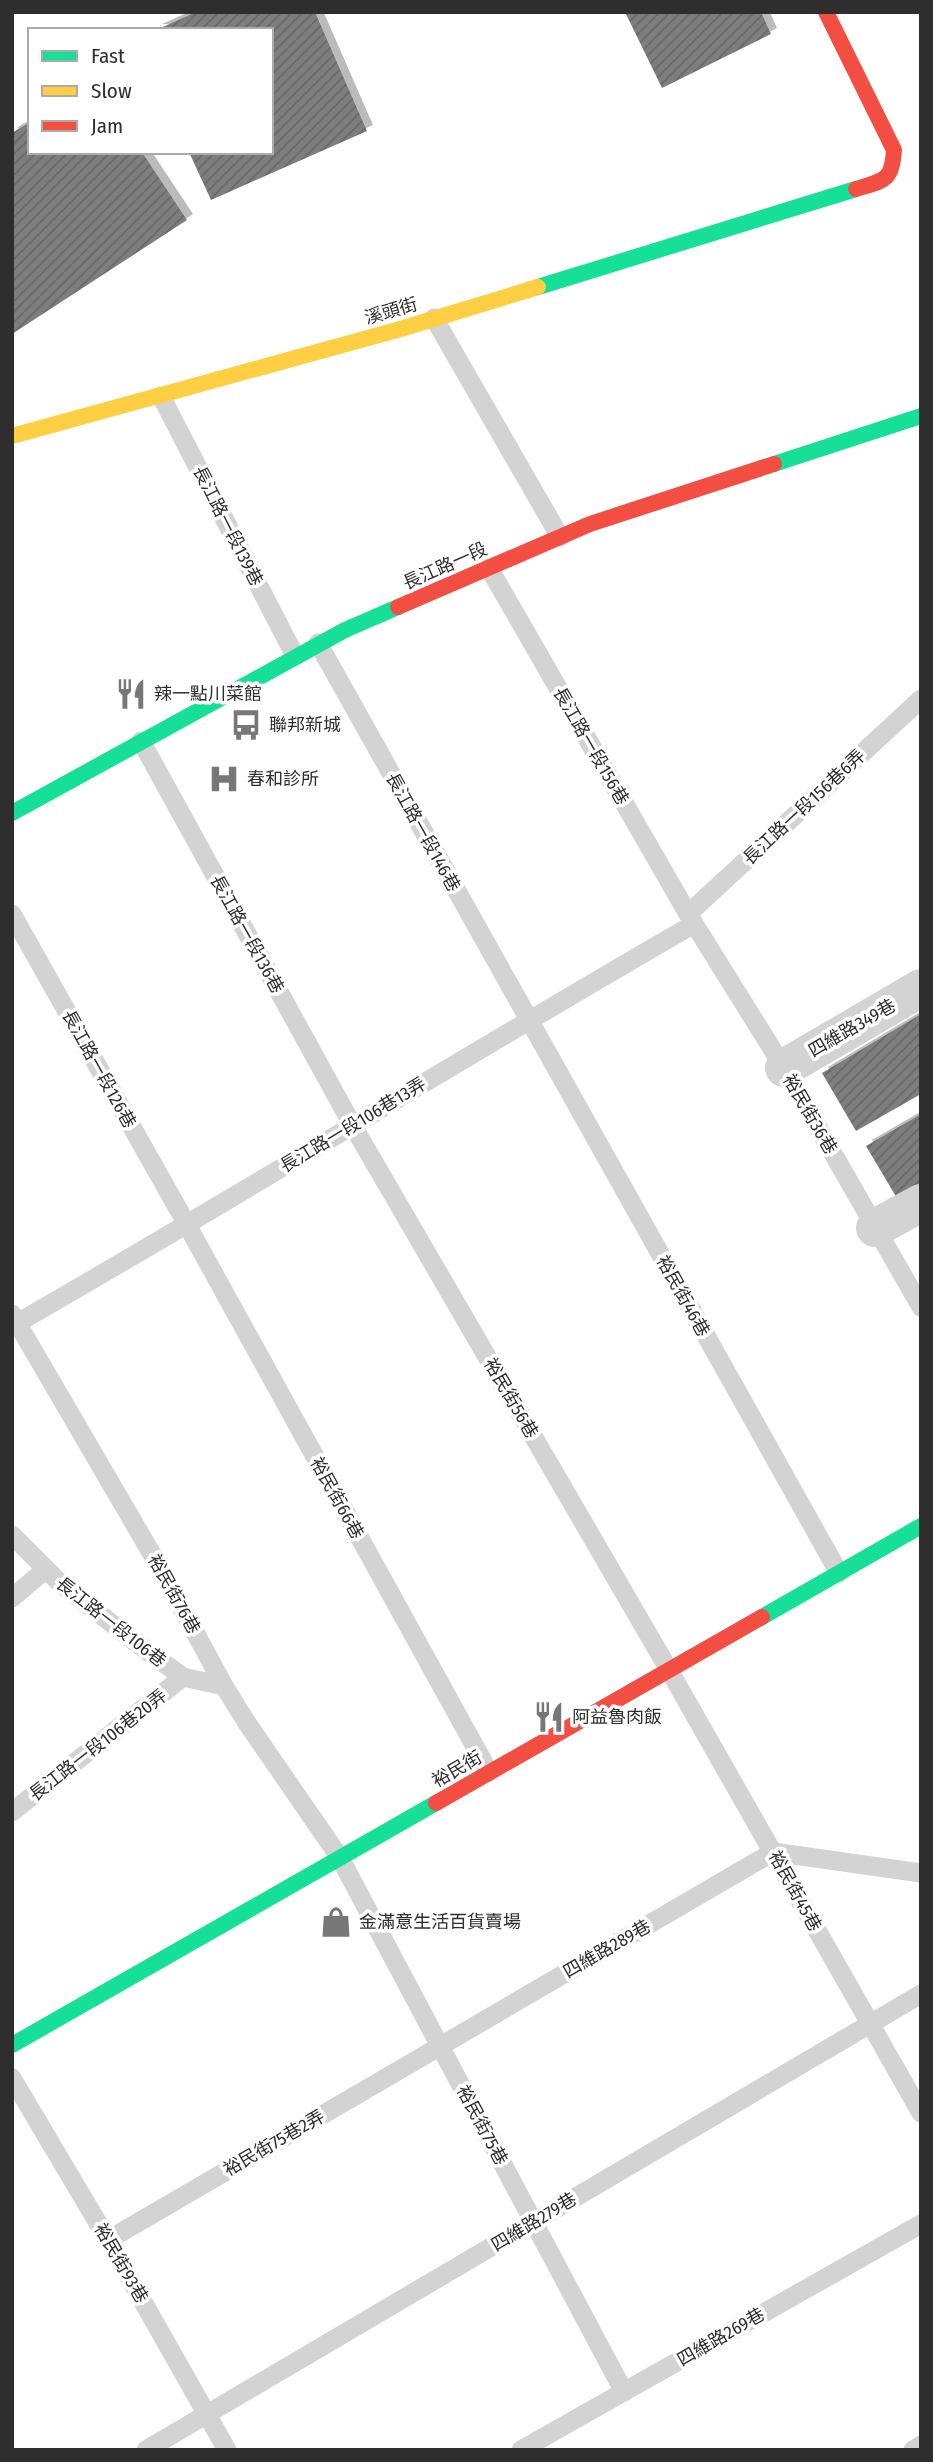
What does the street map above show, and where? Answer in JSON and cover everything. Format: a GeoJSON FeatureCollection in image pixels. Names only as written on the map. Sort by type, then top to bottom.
{"type":"FeatureCollection","features":[{"type":"Feature","properties":{"kind":"street","name":"溪頭街"},"geometry":{"type":"LineString","coordinates":[[12,436],[434,318],[870,185],[889,176],[893,169],[894,150],[826,12]]}},
{"type":"Feature","properties":{"kind":"street","name":"長江路一段"},"geometry":{"type":"LineString","coordinates":[[12,813],[318,643],[489,568],[603,520],[921,416]]}},
{"type":"Feature","properties":{"kind":"street","name":"四維路349巷"},"geometry":{"type":"LineString","coordinates":[[783,1068],[921,988]]}},
{"type":"Feature","properties":{"kind":"street"},"geometry":{"type":"LineString","coordinates":[[875,1228],[921,1203]]}},
{"type":"Feature","properties":{"kind":"street","name":"裕民街"},"geometry":{"type":"LineString","coordinates":[[12,2045],[921,1526]]}},
{"type":"Feature","properties":{"kind":"lane"},"geometry":{"type":"LineString","coordinates":[[434,318],[560,537]]}},
{"type":"Feature","properties":{"kind":"lane","name":"長江路一段139巷"},"geometry":{"type":"LineString","coordinates":[[161,396],[295,656]]}},
{"type":"Feature","properties":{"kind":"lane","name":"長江路一段156巷"},"geometry":{"type":"LineString","coordinates":[[489,568],[691,919]]}},
{"type":"Feature","properties":{"kind":"lane","name":"長江路一段146巷"},"geometry":{"type":"LineString","coordinates":[[318,643],[528,1020]]}},
{"type":"Feature","properties":{"kind":"lane","name":"長江路一段156巷6弄"},"geometry":{"type":"LineString","coordinates":[[691,919],[921,699]]}},
{"type":"Feature","properties":{"kind":"lane","name":"長江路一段136巷"},"geometry":{"type":"LineString","coordinates":[[141,741],[353,1126]]}},
{"type":"Feature","properties":{"kind":"lane","name":"長江路一段126巷"},"geometry":{"type":"LineString","coordinates":[[12,914],[186,1223]]}},
{"type":"Feature","properties":{"kind":"lane","name":"長江路一段106巷13弄"},"geometry":{"type":"LineString","coordinates":[[14,1321],[353,1126],[691,919]]}},
{"type":"Feature","properties":{"kind":"lane","name":"裕民街36巷"},"geometry":{"type":"LineString","coordinates":[[691,919],[783,1068],[921,1307]]}},
{"type":"Feature","properties":{"kind":"lane","name":"裕民街46巷"},"geometry":{"type":"LineString","coordinates":[[528,1020],[839,1573]]}},
{"type":"Feature","properties":{"kind":"lane","name":"裕民街56巷"},"geometry":{"type":"LineString","coordinates":[[353,1126],[669,1670]]}},
{"type":"Feature","properties":{"kind":"lane","name":"裕民街66巷"},"geometry":{"type":"LineString","coordinates":[[186,1223],[489,1772]]}},
{"type":"Feature","properties":{"kind":"lane","name":"裕民街76巷"},"geometry":{"type":"LineString","coordinates":[[14,1321],[163,1573],[224,1686],[340,1858]]}},
{"type":"Feature","properties":{"kind":"lane","name":"長江路一段106巷"},"geometry":{"type":"LineString","coordinates":[[12,1535],[60,1583],[183,1677],[224,1686]]}},
{"type":"Feature","properties":{"kind":"lane"},"geometry":{"type":"LineString","coordinates":[[12,1598],[46,1569]]}},
{"type":"Feature","properties":{"kind":"lane","name":"裕民街45巷"},"geometry":{"type":"LineString","coordinates":[[669,1670],[921,2113]]}},
{"type":"Feature","properties":{"kind":"lane","name":"長江路一段106巷20弄"},"geometry":{"type":"LineString","coordinates":[[12,1812],[183,1677]]}},
{"type":"Feature","properties":{"kind":"lane"},"geometry":{"type":"LineString","coordinates":[[773,1852],[921,1873]]}},
{"type":"Feature","properties":{"kind":"lane","name":"四維路289巷"},"geometry":{"type":"LineString","coordinates":[[440,2046],[773,1852]]}},
{"type":"Feature","properties":{"kind":"lane","name":"裕民街75巷"},"geometry":{"type":"LineString","coordinates":[[340,1858],[624,2392]]}},
{"type":"Feature","properties":{"kind":"lane","name":"四維路279巷"},"geometry":{"type":"LineString","coordinates":[[146,2450],[921,1994]]}},
{"type":"Feature","properties":{"kind":"lane","name":"裕民街75巷2弄"},"geometry":{"type":"LineString","coordinates":[[108,2241],[440,2046]]}},
{"type":"Feature","properties":{"kind":"lane","name":"裕民街93巷"},"geometry":{"type":"LineString","coordinates":[[12,2078],[227,2450]]}},
{"type":"Feature","properties":{"kind":"lane","name":"四維路269巷"},"geometry":{"type":"LineString","coordinates":[[522,2450],[921,2224]]}},
{"type":"Feature","properties":{"kind":"lane"},"geometry":{"type":"LineString","coordinates":[[913,2450],[921,2445]]}},
{"type":"Feature","properties":{"kind":"building"},"geometry":{"type":"Polygon","coordinates":[[[196,12],[315,12],[367,131],[211,200],[190,154],[273,154],[273,28],[160,28],[196,12]]]}},
{"type":"Feature","properties":{"kind":"building"},"geometry":{"type":"Polygon","coordinates":[[[625,12],[761,12],[771,34],[662,88],[625,12]]]}},
{"type":"Feature","properties":{"kind":"building"},"geometry":{"type":"Polygon","coordinates":[[[28,123],[28,154],[143,154],[187,220],[12,334],[12,133],[28,123]]]}},
{"type":"Feature","properties":{"kind":"building"},"geometry":{"type":"Polygon","coordinates":[[[921,1014],[921,1094],[856,1131],[822,1073],[921,1014]]]}},
{"type":"Feature","properties":{"kind":"building"},"geometry":{"type":"Polygon","coordinates":[[[921,1114],[921,1193],[901,1205],[866,1146],[921,1114]]]}},
{"type":"Feature","properties":{"kind":"traffic: fast"},"geometry":{"type":"LineString","coordinates":[[538,287],[856,189]]}},
{"type":"Feature","properties":{"kind":"traffic: fast"},"geometry":{"type":"LineString","coordinates":[[774,464],[921,416]]}},
{"type":"Feature","properties":{"kind":"traffic: fast"},"geometry":{"type":"LineString","coordinates":[[12,813],[345,630],[398,607]]}},
{"type":"Feature","properties":{"kind":"traffic: fast"},"geometry":{"type":"LineString","coordinates":[[762,1617],[921,1526]]}},
{"type":"Feature","properties":{"kind":"traffic: fast"},"geometry":{"type":"LineString","coordinates":[[12,2045],[436,1803]]}},
{"type":"Feature","properties":{"kind":"traffic: slow"},"geometry":{"type":"LineString","coordinates":[[12,436],[397,330],[538,287]]}},
{"type":"Feature","properties":{"kind":"traffic: jam"},"geometry":{"type":"LineString","coordinates":[[826,12],[894,150],[891,168],[885,178],[856,189]]}},
{"type":"Feature","properties":{"kind":"traffic: jam"},"geometry":{"type":"LineString","coordinates":[[398,607],[590,524],[774,464]]}},
{"type":"Feature","properties":{"kind":"traffic: jam"},"geometry":{"type":"LineString","coordinates":[[436,1803],[762,1617]]}},
{"type":"Feature","properties":{"kind":"place","name":"辣一點川菜館"},"geometry":{"type":"Point","coordinates":[131,694]}},
{"type":"Feature","properties":{"kind":"place","name":"聯邦新城"},"geometry":{"type":"Point","coordinates":[246,725]}},
{"type":"Feature","properties":{"kind":"place","name":"春和診所"},"geometry":{"type":"Point","coordinates":[224,779]}},
{"type":"Feature","properties":{"kind":"place","name":"阿益魯肉飯"},"geometry":{"type":"Point","coordinates":[549,1717]}},
{"type":"Feature","properties":{"kind":"place","name":"金滿意生活百貨賣場"},"geometry":{"type":"Point","coordinates":[336,1922]}}]}
